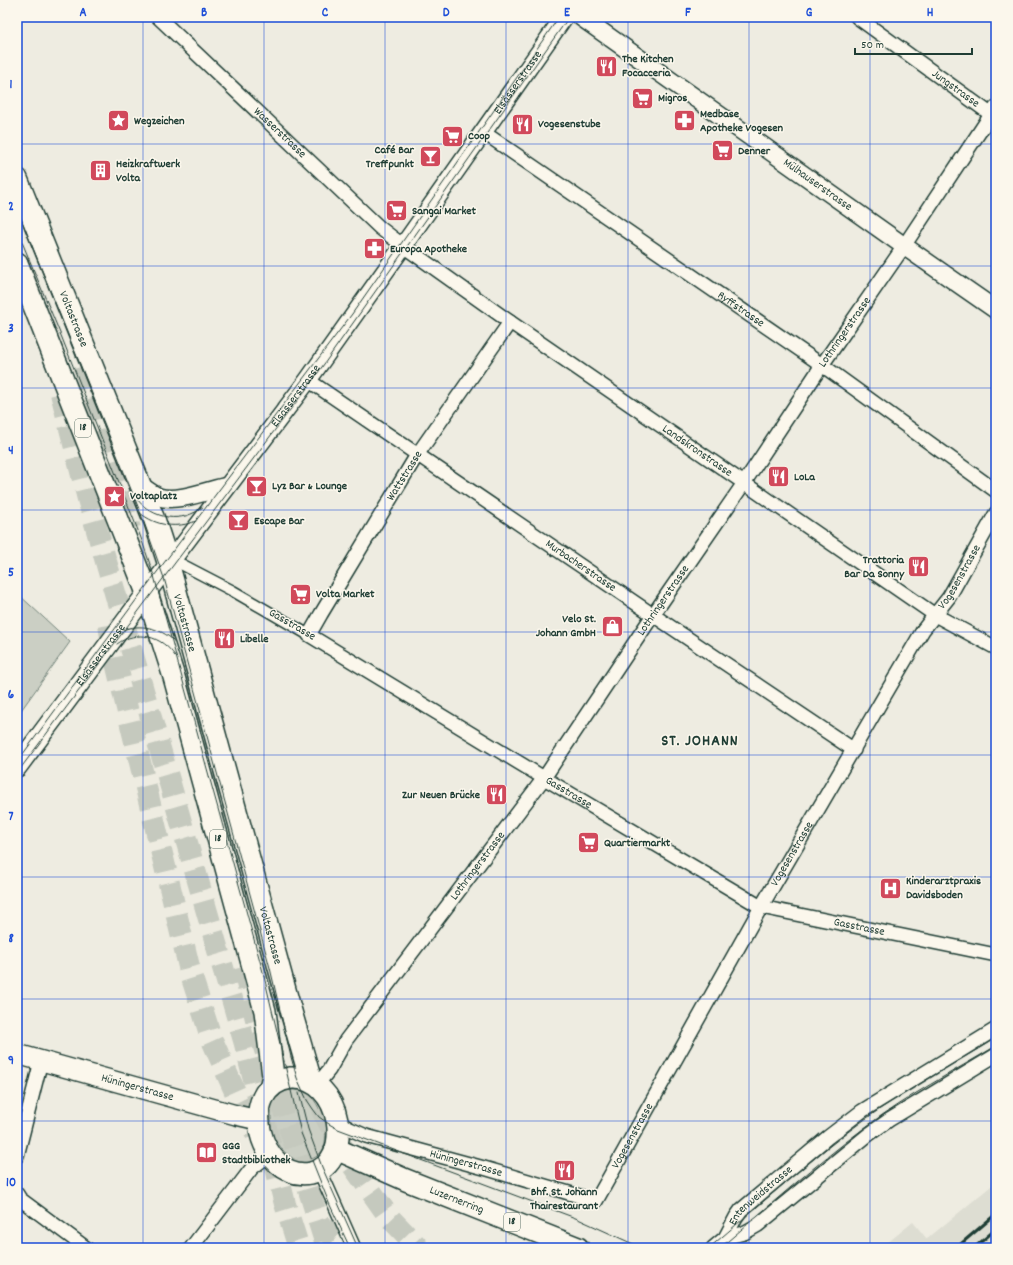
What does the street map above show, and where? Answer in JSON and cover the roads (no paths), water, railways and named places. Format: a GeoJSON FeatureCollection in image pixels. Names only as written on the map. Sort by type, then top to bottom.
{"type":"FeatureCollection","features":[{"type":"Feature","properties":{"kind":"main road","name":"Voltastrasse"},"geometry":{"type":"LineString","coordinates":[[17,179],[140,485],[169,564],[290,1008],[314,1083]]}},
{"type":"Feature","properties":{"kind":"main road","name":"Voltastrasse"},"geometry":{"type":"LineString","coordinates":[[17,263],[147,593],[162,637],[265,1011],[273,1076],[270,1088]]}},
{"type":"Feature","properties":{"kind":"main road","name":"Elsässerstrasse"},"geometry":{"type":"LineString","coordinates":[[17,767],[147,593]]}},
{"type":"Feature","properties":{"kind":"main road","name":"Hüningerstrasse"},"geometry":{"type":"LineString","coordinates":[[17,1054],[258,1120]]}},
{"type":"Feature","properties":{"kind":"main road","name":"18"},"geometry":{"type":"LineString","coordinates":[[319,1169],[310,1173],[292,1172],[280,1165],[270,1154],[261,1138],[258,1120],[260,1103],[270,1088],[278,1081],[287,1078],[297,1078],[314,1083],[323,1091],[332,1105],[338,1122],[336,1149]]}},
{"type":"Feature","properties":{"kind":"main road"},"geometry":{"type":"LineString","coordinates":[[319,1169],[329,1161],[336,1149]]}},
{"type":"Feature","properties":{"kind":"main road","name":"Luzernerring"},"geometry":{"type":"LineString","coordinates":[[336,1149],[445,1196],[578,1248]]}},
{"type":"Feature","properties":{"kind":"street","name":"Wasserstrasse"},"geometry":{"type":"LineString","coordinates":[[158,17],[380,228],[404,246]]}},
{"type":"Feature","properties":{"kind":"street","name":"Elsässerstrasse"},"geometry":{"type":"LineString","coordinates":[[147,593],[308,380],[404,246],[564,17]]}},
{"type":"Feature","properties":{"kind":"street","name":"Mülhauserstrasse"},"geometry":{"type":"LineString","coordinates":[[580,17],[996,310]]}},
{"type":"Feature","properties":{"kind":"street","name":"Jungstrasse"},"geometry":{"type":"LineString","coordinates":[[857,17],[994,113]]}},
{"type":"Feature","properties":{"kind":"street","name":"Lothringerstrasse"},"geometry":{"type":"LineString","coordinates":[[314,1083],[329,1070],[346,1040],[544,778],[994,113]]}},
{"type":"Feature","properties":{"kind":"street","name":"Ryffstrasse"},"geometry":{"type":"LineString","coordinates":[[483,132],[822,366],[996,491]]}},
{"type":"Feature","properties":{"kind":"street","name":"Landskronstrasse"},"geometry":{"type":"LineString","coordinates":[[404,246],[510,322],[935,615],[996,648]]}},
{"type":"Feature","properties":{"kind":"street","name":"Wattstrasse"},"geometry":{"type":"LineString","coordinates":[[309,635],[418,455],[510,322]]}},
{"type":"Feature","properties":{"kind":"street","name":"Murbacherstrasse"},"geometry":{"type":"LineString","coordinates":[[308,380],[854,750]]}},
{"type":"Feature","properties":{"kind":"street"},"geometry":{"type":"LineString","coordinates":[[140,485],[155,495],[167,498],[182,497],[228,486]]}},
{"type":"Feature","properties":{"kind":"street","name":"Vogesenstrasse"},"geometry":{"type":"LineString","coordinates":[[596,1201],[761,906],[854,750],[923,630],[948,597],[996,513]]}},
{"type":"Feature","properties":{"kind":"street","name":"Gasstrasse"},"geometry":{"type":"LineString","coordinates":[[169,564],[177,562],[233,591],[309,635],[544,778],[761,906],[996,955]]}},
{"type":"Feature","properties":{"kind":"street","name":"Entenweidstrasse"},"geometry":{"type":"LineString","coordinates":[[725,1238],[741,1210],[828,1137],[862,1111],[996,1029]]}},
{"type":"Feature","properties":{"kind":"street","name":"Entenweidstrasse"},"geometry":{"type":"LineString","coordinates":[[725,1238],[744,1233],[758,1225],[868,1134],[996,1056]]}},
{"type":"Feature","properties":{"kind":"street"},"geometry":{"type":"LineString","coordinates":[[17,1156],[41,1061]]}},
{"type":"Feature","properties":{"kind":"street","name":"Hüningerstrasse"},"geometry":{"type":"LineString","coordinates":[[338,1122],[350,1130],[366,1136],[484,1168],[596,1201]]}},
{"type":"Feature","properties":{"kind":"street"},"geometry":{"type":"LineString","coordinates":[[190,1248],[252,1168],[270,1154]]}},
{"type":"Feature","properties":{"kind":"street"},"geometry":{"type":"LineString","coordinates":[[319,1169],[354,1248]]}},
{"type":"Feature","properties":{"kind":"street"},"geometry":{"type":"LineString","coordinates":[[18,1199],[86,1248]]}},
{"type":"Feature","properties":{"kind":"street"},"geometry":{"type":"LineString","coordinates":[[714,1248],[725,1238]]}},
{"type":"Feature","properties":{"kind":"tunnel"},"geometry":{"type":"LineString","coordinates":[[84,366],[130,529]]}},
{"type":"Feature","properties":{"kind":"tunnel"},"geometry":{"type":"LineString","coordinates":[[61,393],[88,499],[245,1044],[285,1204],[299,1248]]}},
{"type":"Feature","properties":{"kind":"tunnel"},"geometry":{"type":"LineString","coordinates":[[109,625],[114,654],[191,975],[212,1040],[256,1134]]}},
{"type":"Feature","properties":{"kind":"tunnel"},"geometry":{"type":"LineString","coordinates":[[179,681],[194,708],[227,816]]}},
{"type":"Feature","properties":{"kind":"tunnel"},"geometry":{"type":"LineString","coordinates":[[243,967],[259,1031],[327,1248]]}},
{"type":"Feature","properties":{"kind":"tunnel"},"geometry":{"type":"LineString","coordinates":[[307,1078],[323,1112],[351,1163],[389,1217],[419,1248]]}},
{"type":"Feature","properties":{"kind":"tunnel"},"geometry":{"type":"LineString","coordinates":[[320,1223],[347,1248]]}},
{"type":"Feature","properties":{"kind":"tram line"},"geometry":{"type":"LineString","coordinates":[[17,762],[145,588],[352,314],[559,17]]}},
{"type":"Feature","properties":{"kind":"tram line"},"geometry":{"type":"LineString","coordinates":[[17,773],[305,391],[569,17]]}},
{"type":"Feature","properties":{"kind":"tram line"},"geometry":{"type":"LineString","coordinates":[[17,209],[141,514],[164,578],[270,968],[291,1057],[297,1078],[307,1100],[319,1117],[338,1129],[578,1219],[639,1248]]}},
{"type":"Feature","properties":{"kind":"tram line"},"geometry":{"type":"LineString","coordinates":[[17,230],[62,338],[141,538],[154,576],[263,972],[301,1133],[329,1203],[350,1248]]}},
{"type":"Feature","properties":{"kind":"tram line"},"geometry":{"type":"LineString","coordinates":[[136,498],[151,511],[168,517],[186,516],[203,507]]}},
{"type":"Feature","properties":{"kind":"tram line"},"geometry":{"type":"LineString","coordinates":[[140,513],[153,521],[167,525],[181,525],[196,521]]}},
{"type":"Feature","properties":{"kind":"tram line"},"geometry":{"type":"LineString","coordinates":[[123,630],[136,627],[150,628],[162,632],[173,640]]}},
{"type":"Feature","properties":{"kind":"tram line"},"geometry":{"type":"LineString","coordinates":[[117,644],[125,639],[133,637],[149,637],[156,639],[170,649],[175,656]]}},
{"type":"Feature","properties":{"kind":"tram line"},"geometry":{"type":"LineString","coordinates":[[709,1248],[805,1166],[864,1120],[913,1088],[996,1038]]}},
{"type":"Feature","properties":{"kind":"tram line"},"geometry":{"type":"LineString","coordinates":[[720,1248],[811,1170],[882,1115],[914,1094],[996,1046]]}},
{"type":"Feature","properties":{"kind":"tram line"},"geometry":{"type":"LineString","coordinates":[[299,1093],[308,1129],[322,1167],[358,1248]]}},
{"type":"Feature","properties":{"kind":"railway"},"geometry":{"type":"LineString","coordinates":[[956,1248],[996,1214]]}},
{"type":"Feature","properties":{"kind":"railway"},"geometry":{"type":"LineString","coordinates":[[974,1248],[996,1229]]}},
{"type":"Feature","properties":{"kind":"place","name":"The Kitchen Focacceria"},"geometry":{"type":"Point","coordinates":[607,66]}},
{"type":"Feature","properties":{"kind":"place","name":"Migros"},"geometry":{"type":"Point","coordinates":[643,98]}},
{"type":"Feature","properties":{"kind":"place","name":"Wegzeichen"},"geometry":{"type":"Point","coordinates":[119,121]}},
{"type":"Feature","properties":{"kind":"place","name":"Medbase Apotheke Vogesen"},"geometry":{"type":"Point","coordinates":[684,121]}},
{"type":"Feature","properties":{"kind":"place","name":"Vogesenstube"},"geometry":{"type":"Point","coordinates":[523,124]}},
{"type":"Feature","properties":{"kind":"place","name":"Coop"},"geometry":{"type":"Point","coordinates":[453,136]}},
{"type":"Feature","properties":{"kind":"place","name":"Denner"},"geometry":{"type":"Point","coordinates":[722,151]}},
{"type":"Feature","properties":{"kind":"place","name":"Café Bar Treffpunkt"},"geometry":{"type":"Point","coordinates":[430,157]}},
{"type":"Feature","properties":{"kind":"place","name":"Heizkraftwerk Volta"},"geometry":{"type":"Point","coordinates":[100,171]}},
{"type":"Feature","properties":{"kind":"place","name":"Sangai Market"},"geometry":{"type":"Point","coordinates":[397,211]}},
{"type":"Feature","properties":{"kind":"place","name":"Europa Apotheke"},"geometry":{"type":"Point","coordinates":[374,249]}},
{"type":"Feature","properties":{"kind":"place","name":"LoLa"},"geometry":{"type":"Point","coordinates":[779,477]}},
{"type":"Feature","properties":{"kind":"place","name":"Lyz Bar & Lounge"},"geometry":{"type":"Point","coordinates":[257,486]}},
{"type":"Feature","properties":{"kind":"place","name":"Voltaplatz"},"geometry":{"type":"Point","coordinates":[115,496]}},
{"type":"Feature","properties":{"kind":"place","name":"Escape Bar"},"geometry":{"type":"Point","coordinates":[239,521]}},
{"type":"Feature","properties":{"kind":"place","name":"Trattoria Bar Da Sonny"},"geometry":{"type":"Point","coordinates":[919,567]}},
{"type":"Feature","properties":{"kind":"place","name":"Volta Market"},"geometry":{"type":"Point","coordinates":[300,594]}},
{"type":"Feature","properties":{"kind":"place","name":"Velo St. Johann GmbH"},"geometry":{"type":"Point","coordinates":[612,626]}},
{"type":"Feature","properties":{"kind":"place","name":"Libelle"},"geometry":{"type":"Point","coordinates":[225,639]}},
{"type":"Feature","properties":{"kind":"place","name":"Zur Neuen Brücke"},"geometry":{"type":"Point","coordinates":[496,795]}},
{"type":"Feature","properties":{"kind":"place","name":"Quartiermarkt"},"geometry":{"type":"Point","coordinates":[588,843]}},
{"type":"Feature","properties":{"kind":"place","name":"Kinderarztpraxis Davidsboden"},"geometry":{"type":"Point","coordinates":[891,888]}},
{"type":"Feature","properties":{"kind":"place","name":"GGG Stadtbibliothek"},"geometry":{"type":"Point","coordinates":[207,1153]}},
{"type":"Feature","properties":{"kind":"place","name":"Bhf. St. Johann Thairestaurant"},"geometry":{"type":"Point","coordinates":[564,1171]}},
{"type":"Feature","properties":{"kind":"district","name":"ST. JOHANN"},"geometry":{"type":"Point","coordinates":[700,741]}}]}
